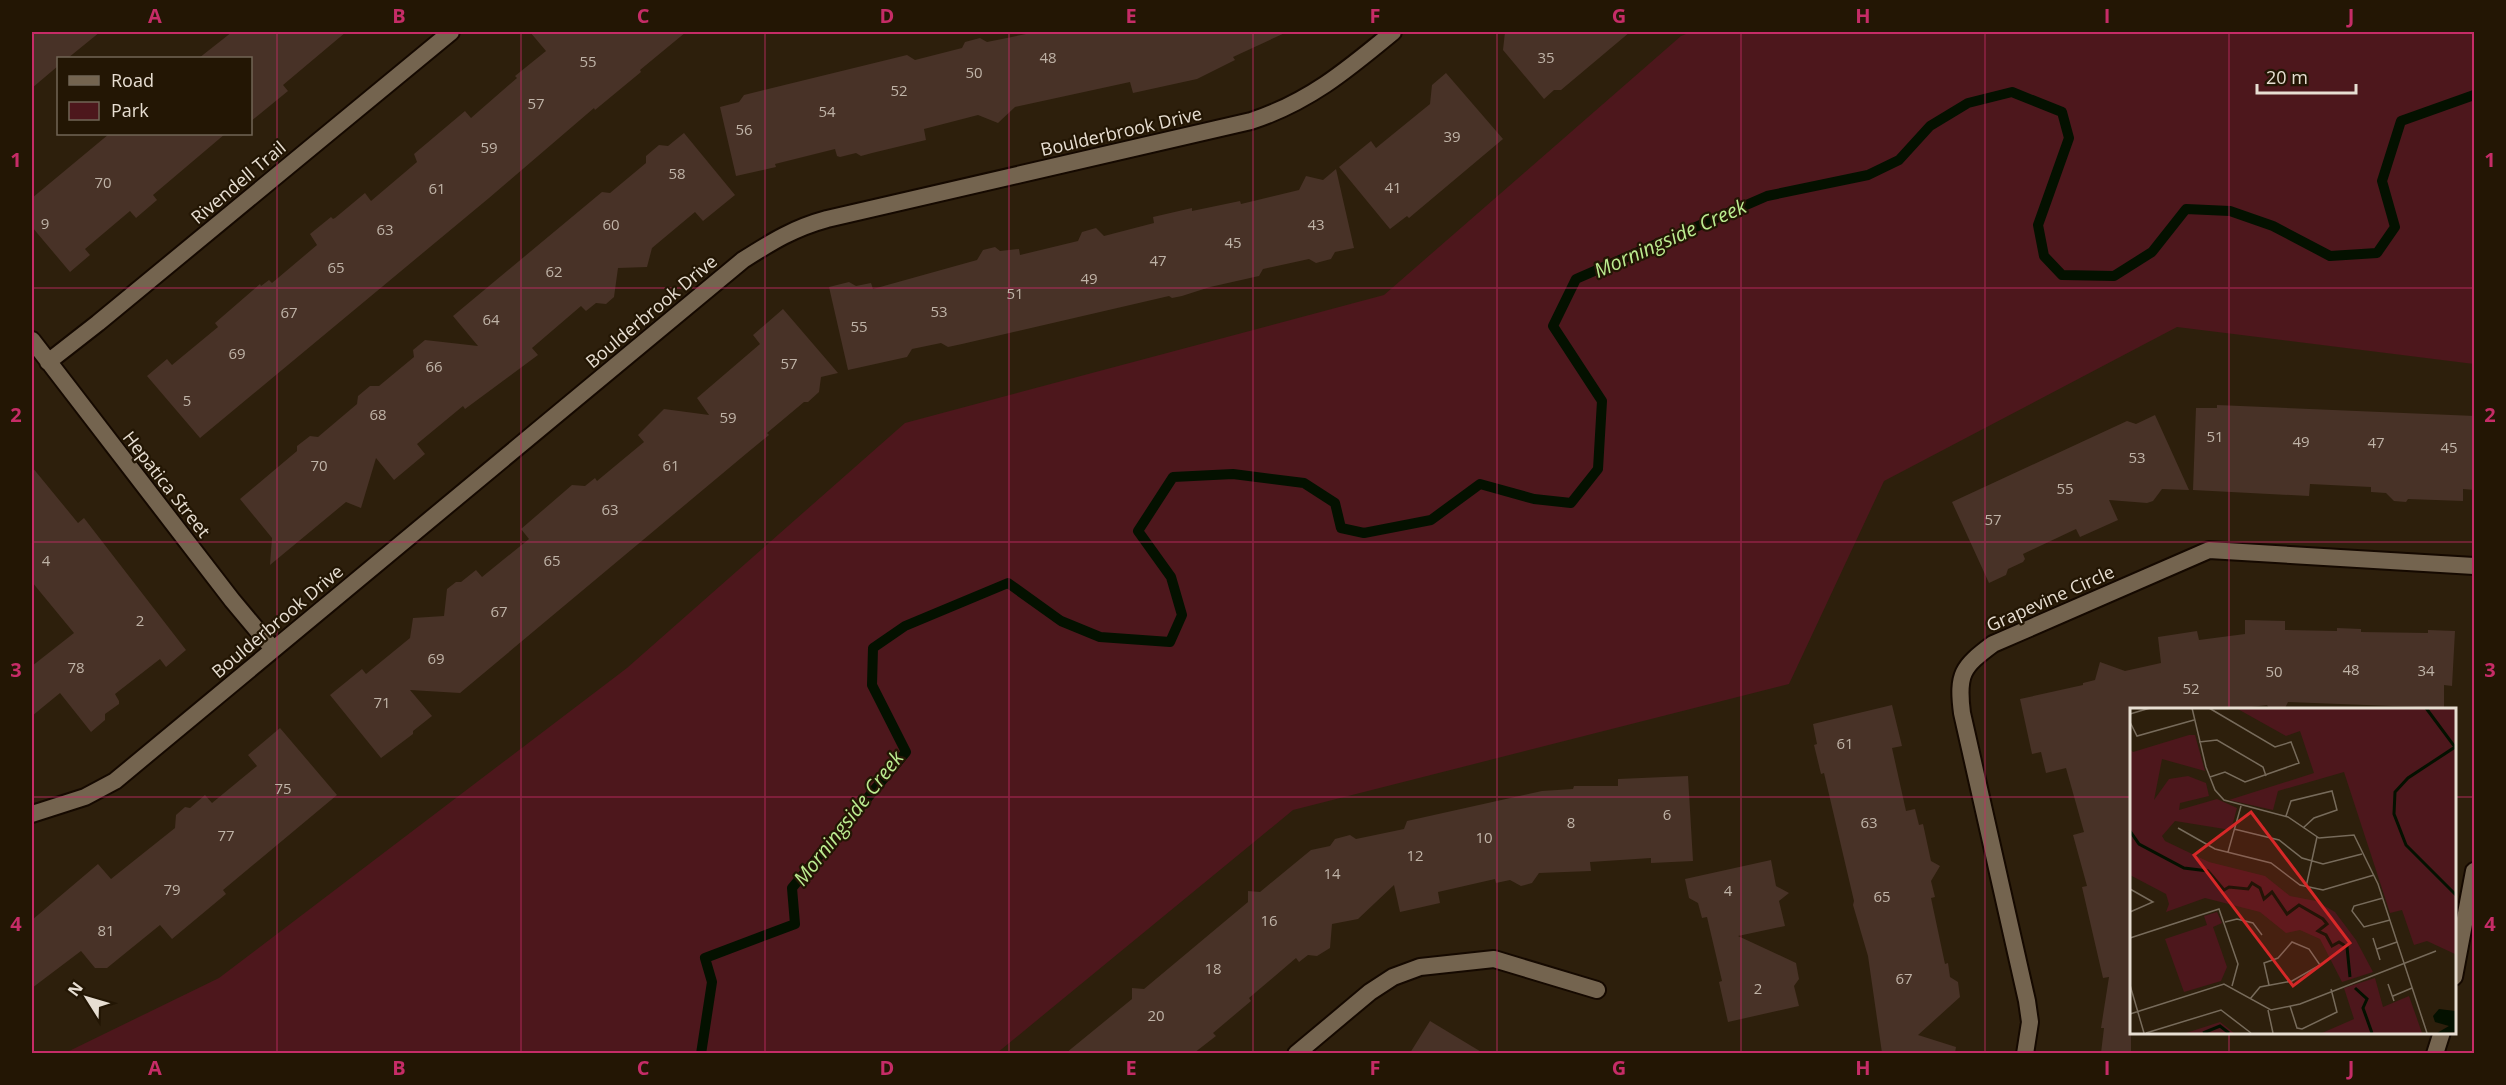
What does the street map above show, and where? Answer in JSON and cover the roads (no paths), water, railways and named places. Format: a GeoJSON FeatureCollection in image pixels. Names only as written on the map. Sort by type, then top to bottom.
{"type":"FeatureCollection","features":[{"type":"Feature","properties":{"kind":"street","name":"Rivendell Trail"},"geometry":{"type":"LineString","coordinates":[[48,362],[451,32]]}},
{"type":"Feature","properties":{"kind":"street","name":"Boulderbrook Drive"},"geometry":{"type":"LineString","coordinates":[[32,813],[85,797],[115,781],[743,260],[773,241],[799,227],[827,219],[1251,122],[1308,97],[1340,76],[1393,32]]}},
{"type":"Feature","properties":{"kind":"street","name":"Hepatica Street"},"geometry":{"type":"LineString","coordinates":[[32,340],[225,591],[273,649]]}},
{"type":"Feature","properties":{"kind":"street","name":"Grapevine Circle"},"geometry":{"type":"LineString","coordinates":[[2025,1053],[2030,1022],[2027,1000],[1962,713],[1959,687],[1966,668],[1993,644],[2209,550],[2475,566]]}},
{"type":"Feature","properties":{"kind":"street"},"geometry":{"type":"LineString","coordinates":[[2455,972],[2475,871]]}},
{"type":"Feature","properties":{"kind":"street"},"geometry":{"type":"LineString","coordinates":[[1296,1053],[1370,992],[1393,977],[1420,967],[1494,959],[1597,990]]}},
{"type":"Feature","properties":{"kind":"street"},"geometry":{"type":"LineString","coordinates":[[2435,1053],[2441,1034]]}},
{"type":"Feature","properties":{"kind":"waterway","name":"Morningside Creek"},"geometry":{"type":"LineString","coordinates":[[701,1054],[712,982],[705,958],[795,924],[792,888],[906,752],[872,685],[873,648],[905,626],[1008,583],[1061,621],[1100,637],[1170,642],[1182,615],[1171,577],[1138,531],[1173,477],[1233,474],[1304,483],[1335,503],[1341,528],[1364,533],[1431,520],[1480,484],[1534,499],[1571,503],[1598,469],[1602,401],[1553,326],[1576,279],[1767,196],[1868,175],[1899,160],[1930,126],[1968,103],[2012,92],[2062,112],[2069,138],[2038,225],[2044,256],[2062,275],[2114,276],[2152,252],[2186,209],[2230,211],[2273,226],[2330,256],[2377,253],[2395,227],[2382,181],[2401,121],[2474,95]]}}]}
